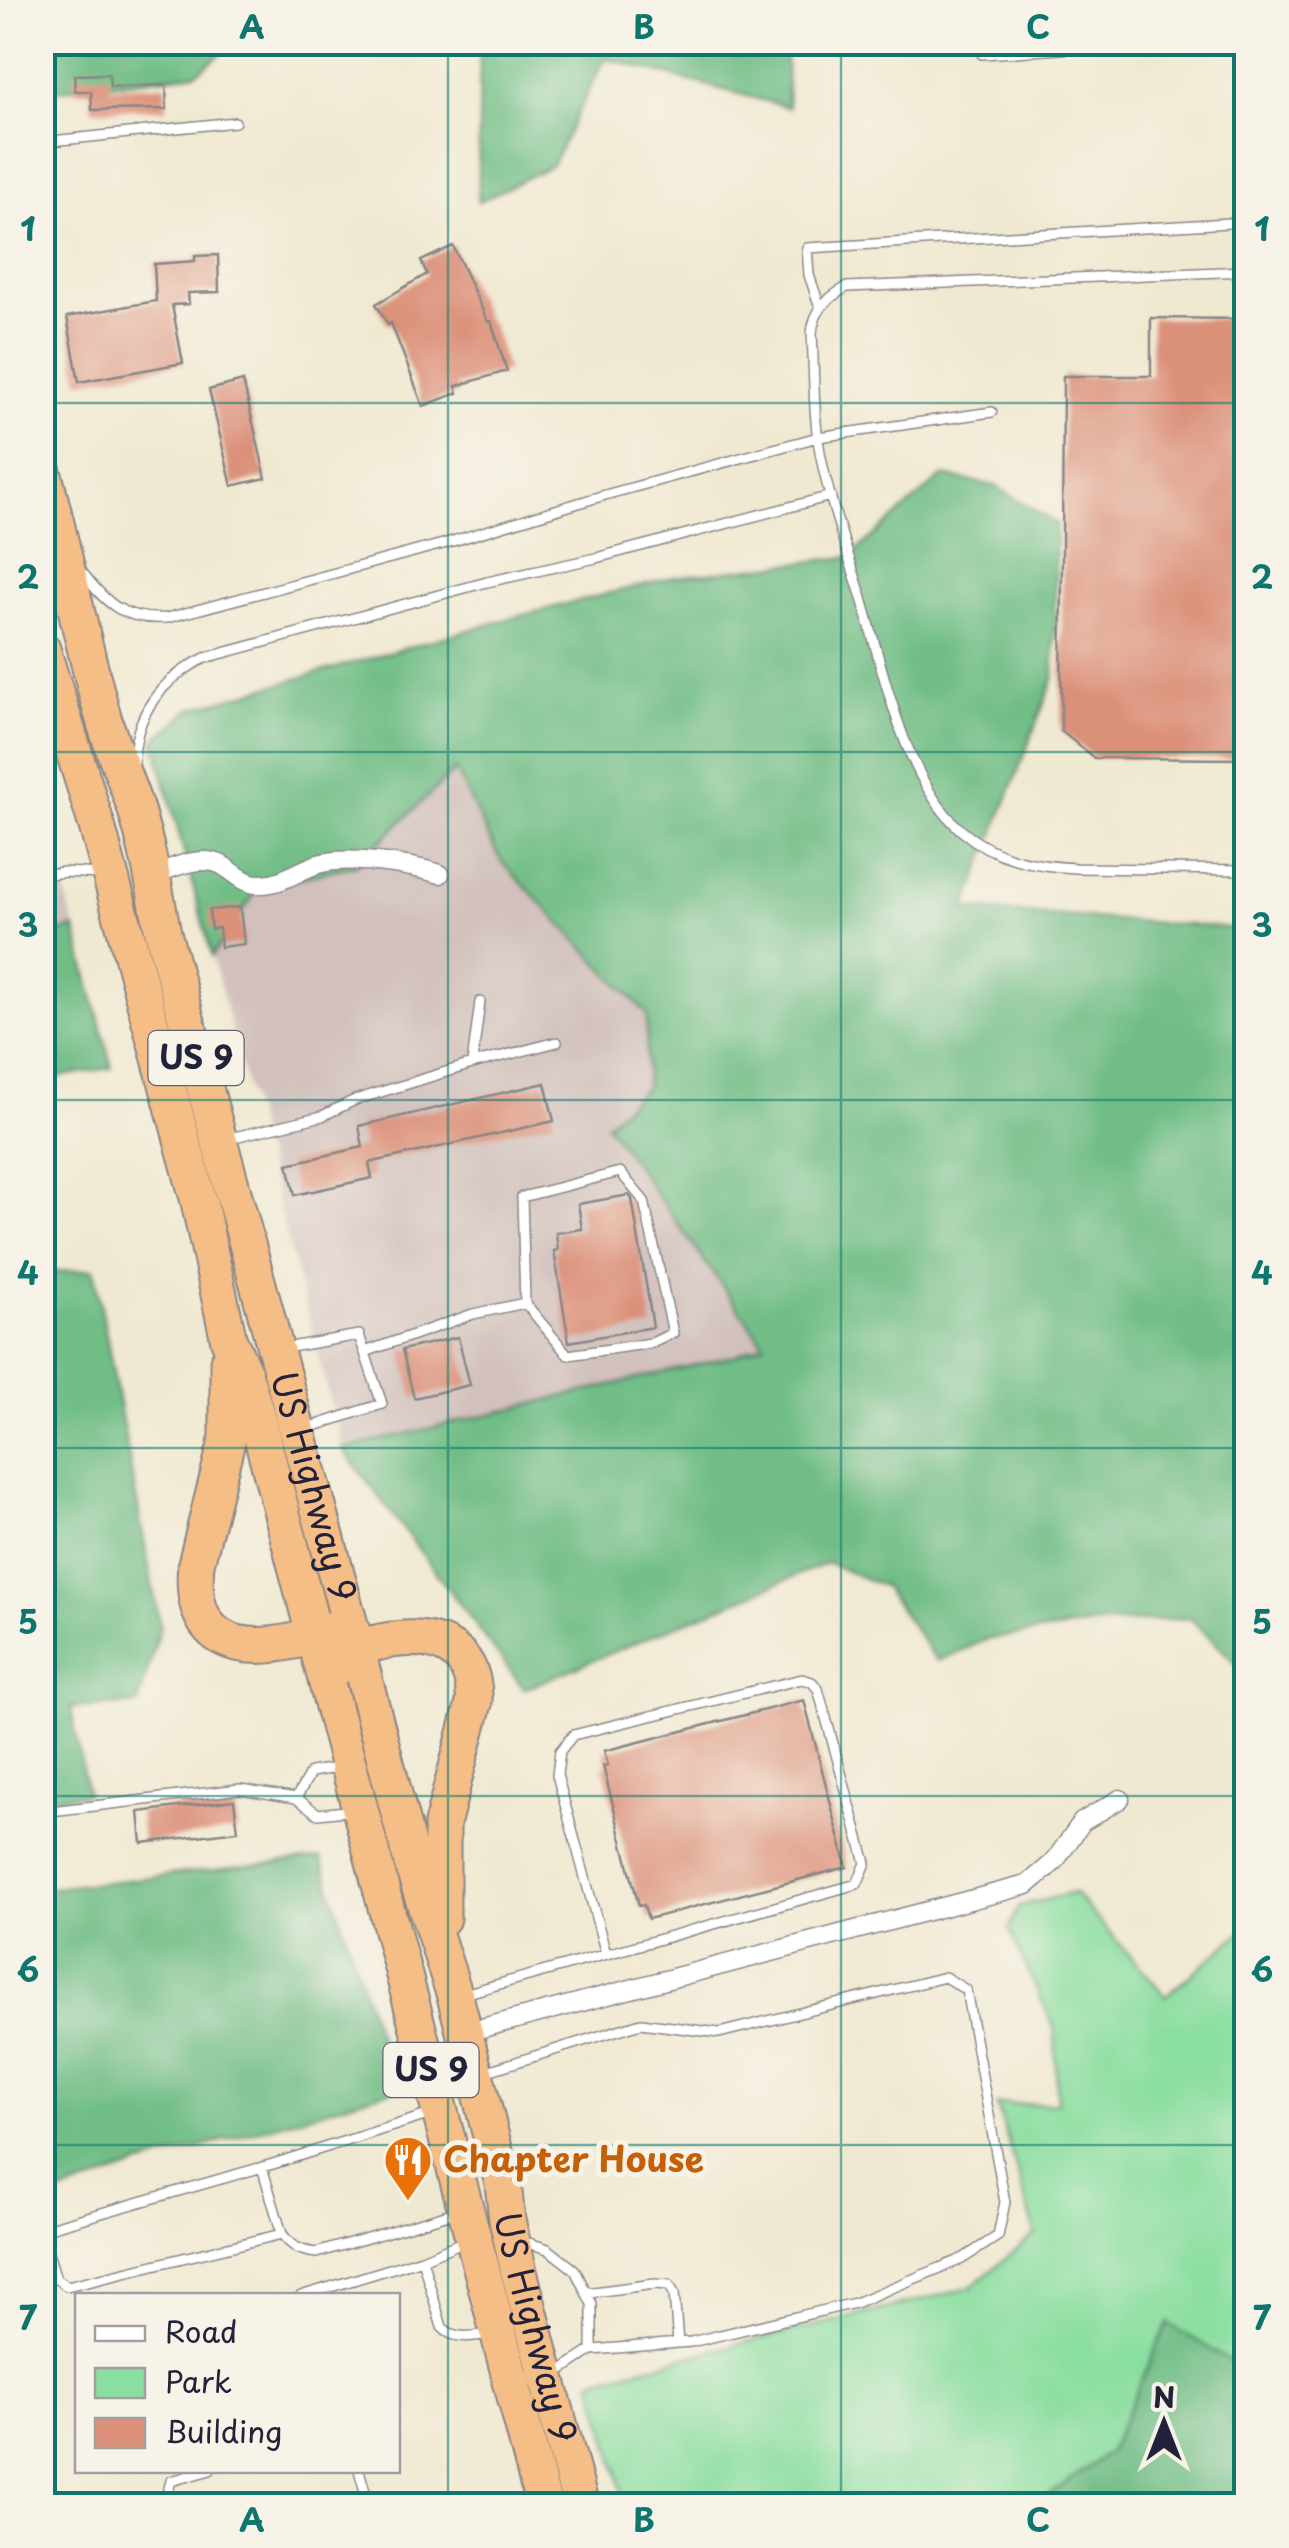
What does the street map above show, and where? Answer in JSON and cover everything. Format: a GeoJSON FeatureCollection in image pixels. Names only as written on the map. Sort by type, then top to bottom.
{"type":"FeatureCollection","features":[{"type":"Feature","properties":{"kind":"highway","name":"US Highway 9"},"geometry":{"type":"LineString","coordinates":[[42,468],[64,548],[76,615],[153,874],[163,934],[414,1868],[455,1996],[580,2506]]}},
{"type":"Feature","properties":{"kind":"highway","name":"US Highway 9"},"geometry":{"type":"LineString","coordinates":[[42,649],[49,690],[110,874],[199,1202],[230,1341],[254,1407],[316,1636],[543,2505]]}},
{"type":"Feature","properties":{"kind":"highway"},"geometry":{"type":"LineString","coordinates":[[230,1341],[228,1437],[196,1564],[194,1585],[202,1618],[226,1641],[244,1645],[271,1645],[316,1636],[414,1636],[452,1648],[471,1674],[474,1703],[442,1824],[443,1954]]}},
{"type":"Feature","properties":{"kind":"highway"},"geometry":{"type":"LineString","coordinates":[[330,1689],[353,1635]]}},
{"type":"Feature","properties":{"kind":"street"},"geometry":{"type":"LineString","coordinates":[[153,874],[184,864],[212,862],[250,884],[264,885],[318,864],[347,861],[417,867],[440,874]]}},
{"type":"Feature","properties":{"kind":"street"},"geometry":{"type":"LineString","coordinates":[[463,2033],[1027,1885],[1054,1862],[1082,1822],[1120,1800]]}},
{"type":"Feature","properties":{"kind":"lane"},"geometry":{"type":"LineString","coordinates":[[982,54],[1178,42]]}},
{"type":"Feature","properties":{"kind":"lane"},"geometry":{"type":"LineString","coordinates":[[42,142],[236,122]]}},
{"type":"Feature","properties":{"kind":"lane"},"geometry":{"type":"LineString","coordinates":[[820,308],[809,276],[807,248],[1246,222]]}},
{"type":"Feature","properties":{"kind":"lane"},"geometry":{"type":"LineString","coordinates":[[1246,270],[847,287],[820,308],[812,333],[818,437],[831,496],[899,722],[912,758],[936,802],[963,832],[1000,855],[1049,867],[1246,870]]}},
{"type":"Feature","properties":{"kind":"lane"},"geometry":{"type":"LineString","coordinates":[[64,548],[98,594],[112,606],[130,615],[167,618],[818,437],[992,412]]}},
{"type":"Feature","properties":{"kind":"lane"},"geometry":{"type":"LineString","coordinates":[[135,808],[134,748],[142,719],[169,679],[204,658],[486,582],[596,558],[831,496]]}},
{"type":"Feature","properties":{"kind":"lane"},"geometry":{"type":"LineString","coordinates":[[42,876],[64,872],[110,874]]}},
{"type":"Feature","properties":{"kind":"lane"},"geometry":{"type":"LineString","coordinates":[[472,1064],[480,1002]]}},
{"type":"Feature","properties":{"kind":"lane"},"geometry":{"type":"LineString","coordinates":[[219,1141],[322,1116],[355,1100],[556,1042]]}},
{"type":"Feature","properties":{"kind":"lane"},"geometry":{"type":"LineString","coordinates":[[620,1172],[644,1201],[673,1333],[652,1342],[568,1355],[525,1303],[522,1197],[620,1172]]}},
{"type":"Feature","properties":{"kind":"lane"},"geometry":{"type":"LineString","coordinates":[[365,1352],[474,1314],[525,1303]]}},
{"type":"Feature","properties":{"kind":"lane"},"geometry":{"type":"LineString","coordinates":[[276,1350],[359,1334],[382,1404],[298,1431]]}},
{"type":"Feature","properties":{"kind":"lane"},"geometry":{"type":"LineString","coordinates":[[455,1996],[606,1954],[857,1884],[866,1863],[818,1688],[812,1682],[802,1679],[572,1735],[560,1750],[557,1776],[606,1954]]}},
{"type":"Feature","properties":{"kind":"lane"},"geometry":{"type":"LineString","coordinates":[[296,1798],[311,1772],[350,1765]]}},
{"type":"Feature","properties":{"kind":"lane"},"geometry":{"type":"LineString","coordinates":[[42,1812],[240,1789],[296,1798],[318,1814],[361,1810]]}},
{"type":"Feature","properties":{"kind":"lane"},"geometry":{"type":"LineString","coordinates":[[474,2074],[641,2023],[719,2033],[946,1977],[966,1990],[1005,2202],[998,2236],[962,2259],[855,2303],[691,2342],[592,2350],[547,2379]]}},
{"type":"Feature","properties":{"kind":"lane"},"geometry":{"type":"LineString","coordinates":[[282,2234],[68,2286],[56,2279],[44,2238],[49,2228],[441,2110]]}},
{"type":"Feature","properties":{"kind":"lane"},"geometry":{"type":"LineString","coordinates":[[262,2167],[282,2234],[301,2252],[316,2253],[471,2223]]}},
{"type":"Feature","properties":{"kind":"lane"},"geometry":{"type":"LineString","coordinates":[[311,2293],[422,2259],[471,2223]]}},
{"type":"Feature","properties":{"kind":"lane"},"geometry":{"type":"LineString","coordinates":[[511,2237],[548,2249],[575,2270],[592,2304],[592,2350]]}},
{"type":"Feature","properties":{"kind":"lane"},"geometry":{"type":"LineString","coordinates":[[422,2259],[447,2333],[499,2333]]}},
{"type":"Feature","properties":{"kind":"lane"},"geometry":{"type":"LineString","coordinates":[[586,2293],[669,2285],[674,2293],[678,2343]]}},
{"type":"Feature","properties":{"kind":"lane"},"geometry":{"type":"LineString","coordinates":[[169,2506],[171,2481],[199,2473]]}},
{"type":"Feature","properties":{"kind":"lane"},"geometry":{"type":"LineString","coordinates":[[360,2473],[369,2506]]}},
{"type":"Feature","properties":{"kind":"shaded area"},"geometry":{"type":"Polygon","coordinates":[[[455,769],[501,861],[648,1014],[646,1087],[606,1125],[764,1344],[733,1356],[343,1449],[212,956],[261,886],[356,865],[455,769]]]}},
{"type":"Feature","properties":{"kind":"shaded area"},"geometry":{"type":"Polygon","coordinates":[[[42,806],[75,928],[43,935],[42,935],[42,806]]]}},
{"type":"Feature","properties":{"kind":"green space"},"geometry":{"type":"Polygon","coordinates":[[[42,43],[235,43],[196,73],[43,92],[42,43]]]}},
{"type":"Feature","properties":{"kind":"green space"},"geometry":{"type":"Polygon","coordinates":[[[480,43],[785,43],[788,107],[605,58],[552,165],[478,202],[480,43]]]}},
{"type":"Feature","properties":{"kind":"green space"},"geometry":{"type":"Polygon","coordinates":[[[943,476],[996,486],[1056,524],[1054,677],[965,909],[1246,929],[1246,1673],[1190,1618],[1098,1624],[988,1639],[937,1661],[883,1586],[827,1563],[524,1689],[343,1449],[733,1356],[764,1344],[606,1124],[646,1087],[647,1014],[501,861],[455,770],[356,865],[260,886],[212,956],[154,741],[191,709],[504,620],[674,577],[849,557],[943,476]]]}},
{"type":"Feature","properties":{"kind":"green space"},"geometry":{"type":"Polygon","coordinates":[[[75,928],[112,1068],[43,1079],[43,935],[75,928]]]}},
{"type":"Feature","properties":{"kind":"green space"},"geometry":{"type":"Polygon","coordinates":[[[94,1269],[160,1627],[138,1704],[71,1708],[87,1794],[43,1799],[43,1273],[94,1269]]]}},
{"type":"Feature","properties":{"kind":"green space"},"geometry":{"type":"Polygon","coordinates":[[[321,1858],[395,2089],[139,2166],[43,2200],[43,1889],[321,1858]]]}},
{"type":"Feature","properties":{"kind":"green space"},"geometry":{"type":"Polygon","coordinates":[[[1074,1893],[1166,1996],[1246,1931],[1246,2371],[1168,2324],[1109,2452],[1035,2506],[626,2505],[592,2380],[970,2288],[1036,2234],[997,2105],[1057,2103],[1055,2029],[1009,1929],[1019,1906],[1074,1893]]]}},
{"type":"Feature","properties":{"kind":"green space"},"geometry":{"type":"Polygon","coordinates":[[[1168,2323],[1246,2371],[1246,2505],[1035,2505],[1109,2452],[1168,2323]]]}},
{"type":"Feature","properties":{"kind":"building"},"geometry":{"type":"Polygon","coordinates":[[[109,74],[110,87],[166,85],[167,109],[92,110],[91,91],[75,91],[74,75],[109,74]]]}},
{"type":"Feature","properties":{"kind":"building"},"geometry":{"type":"Polygon","coordinates":[[[453,246],[488,322],[491,321],[507,371],[456,386],[458,393],[423,406],[391,323],[388,325],[376,304],[427,274],[421,261],[453,246]]]}},
{"type":"Feature","properties":{"kind":"building"},"geometry":{"type":"Polygon","coordinates":[[[218,255],[219,292],[188,293],[189,304],[172,305],[183,363],[79,382],[67,317],[156,301],[154,264],[218,255]]]}},
{"type":"Feature","properties":{"kind":"building"},"geometry":{"type":"Polygon","coordinates":[[[1151,318],[1246,319],[1246,759],[1094,758],[1061,731],[1063,376],[1151,376],[1151,318]]]}},
{"type":"Feature","properties":{"kind":"building"},"geometry":{"type":"Polygon","coordinates":[[[243,381],[266,478],[232,486],[209,390],[243,381]]]}},
{"type":"Feature","properties":{"kind":"building"},"geometry":{"type":"Polygon","coordinates":[[[240,907],[244,944],[221,947],[219,928],[211,929],[209,910],[240,907]]]}},
{"type":"Feature","properties":{"kind":"building"},"geometry":{"type":"Polygon","coordinates":[[[545,1083],[554,1121],[369,1163],[372,1178],[295,1195],[288,1164],[363,1147],[359,1126],[545,1083]]]}},
{"type":"Feature","properties":{"kind":"building"},"geometry":{"type":"Polygon","coordinates":[[[629,1195],[653,1327],[569,1342],[554,1251],[558,1250],[556,1233],[582,1229],[578,1204],[629,1195]]]}},
{"type":"Feature","properties":{"kind":"building"},"geometry":{"type":"Polygon","coordinates":[[[458,1337],[470,1385],[414,1398],[402,1350],[458,1337]]]}},
{"type":"Feature","properties":{"kind":"building"},"geometry":{"type":"Polygon","coordinates":[[[804,1700],[847,1867],[648,1919],[644,1905],[639,1906],[603,1766],[608,1765],[604,1751],[804,1700]]]}},
{"type":"Feature","properties":{"kind":"building"},"geometry":{"type":"Polygon","coordinates":[[[234,1800],[238,1831],[142,1843],[139,1812],[234,1800]]]}},
{"type":"Feature","properties":{"kind":"place","name":"Chapter House"},"geometry":{"type":"Point","coordinates":[408,2202]}}]}
